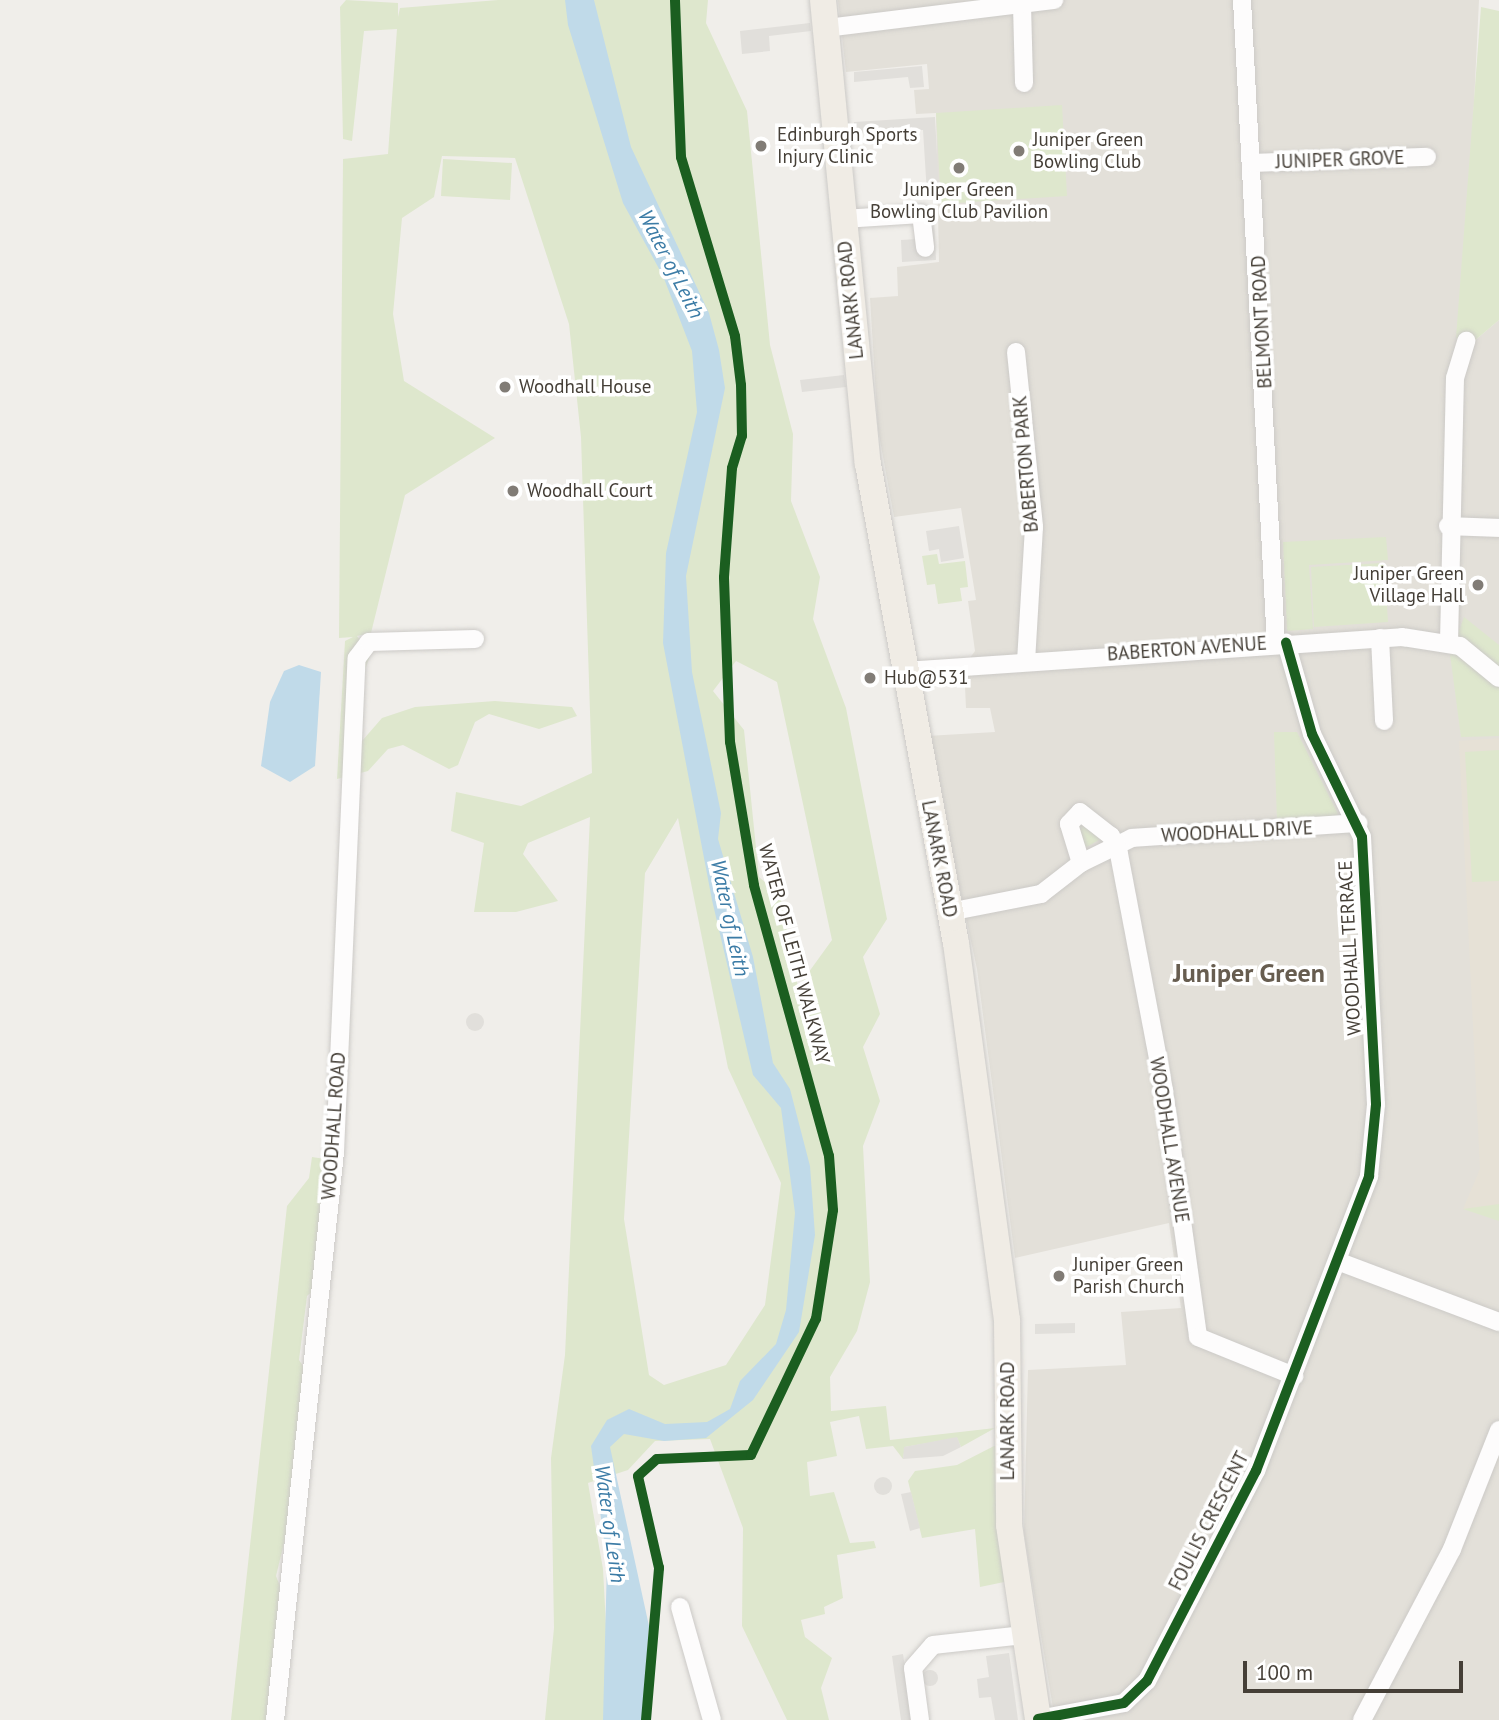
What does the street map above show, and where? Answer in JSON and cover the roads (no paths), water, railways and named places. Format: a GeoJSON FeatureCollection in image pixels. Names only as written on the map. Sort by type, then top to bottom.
{"type":"FeatureCollection","features":[{"type":"Feature","properties":{"kind":"main road","name":"LANARK ROAD"},"geometry":{"type":"LineString","coordinates":[[823,0],[868,464],[949,912],[1007,1320],[1009,1525],[1023,1635],[1038,1719]]}},
{"type":"Feature","properties":{"kind":"street"},"geometry":{"type":"LineString","coordinates":[[825,28],[1054,0]]}},
{"type":"Feature","properties":{"kind":"street","name":"BELMONT ROAD"},"geometry":{"type":"LineString","coordinates":[[1242,0],[1281,643]]}},
{"type":"Feature","properties":{"kind":"street"},"geometry":{"type":"LineString","coordinates":[[1024,83],[1029,3]]}},
{"type":"Feature","properties":{"kind":"street","name":"JUNIPER GROVE"},"geometry":{"type":"LineString","coordinates":[[1253,163],[1427,157]]}},
{"type":"Feature","properties":{"kind":"street"},"geometry":{"type":"LineString","coordinates":[[843,219],[921,214],[925,248]]}},
{"type":"Feature","properties":{"kind":"street"},"geometry":{"type":"LineString","coordinates":[[1466,341],[1455,378],[1448,526],[1454,619],[1449,642],[1499,678]]}},
{"type":"Feature","properties":{"kind":"street","name":"BABERTON PARK"},"geometry":{"type":"LineString","coordinates":[[1016,352],[1034,527],[1026,660]]}},
{"type":"Feature","properties":{"kind":"street"},"geometry":{"type":"LineString","coordinates":[[1448,526],[1499,528]]}},
{"type":"Feature","properties":{"kind":"street"},"geometry":{"type":"LineString","coordinates":[[1380,638],[1384,721]]}},
{"type":"Feature","properties":{"kind":"street","name":"BABERTON AVENUE"},"geometry":{"type":"LineString","coordinates":[[905,671],[1281,643],[1380,638],[1449,642]]}},
{"type":"Feature","properties":{"kind":"street","name":"WOODHALL ROAD"},"geometry":{"type":"LineString","coordinates":[[275,1720],[335,1152],[357,658],[369,642],[475,639]]}},
{"type":"Feature","properties":{"kind":"street","name":"WOODHALL TERRACE"},"geometry":{"type":"LineString","coordinates":[[1281,643],[1312,734],[1359,823],[1375,1128],[1364,1198],[1340,1262]]}},
{"type":"Feature","properties":{"kind":"street"},"geometry":{"type":"LineString","coordinates":[[1081,863],[1069,824],[1076,813],[1088,815],[1115,843]]}},
{"type":"Feature","properties":{"kind":"street","name":"WOODHALL DRIVE"},"geometry":{"type":"LineString","coordinates":[[949,912],[1041,894],[1081,863],[1115,843],[1359,823]]}},
{"type":"Feature","properties":{"kind":"street","name":"WOODHALL AVENUE"},"geometry":{"type":"LineString","coordinates":[[1115,843],[1164,1091],[1196,1331],[1203,1341],[1294,1376]]}},
{"type":"Feature","properties":{"kind":"street"},"geometry":{"type":"LineString","coordinates":[[1340,1262],[1499,1321]]}},
{"type":"Feature","properties":{"kind":"street","name":"FOULIS CRESCENT"},"geometry":{"type":"LineString","coordinates":[[1038,1719],[1124,1703],[1140,1691],[1244,1497],[1340,1262]]}},
{"type":"Feature","properties":{"kind":"street"},"geometry":{"type":"LineString","coordinates":[[1362,1720],[1452,1549],[1499,1430]]}},
{"type":"Feature","properties":{"kind":"street"},"geometry":{"type":"LineString","coordinates":[[680,1607],[712,1720]]}},
{"type":"Feature","properties":{"kind":"street"},"geometry":{"type":"LineString","coordinates":[[920,1720],[926,1697],[913,1668],[933,1645],[1023,1635]]}},
{"type":"Feature","properties":{"kind":"water","name":"Water of Leith"},"geometry":{"type":"Polygon","coordinates":[[[565,0],[594,0],[631,147],[709,313],[719,350],[725,388],[686,576],[692,672],[721,813],[718,839],[753,957],[773,1063],[790,1089],[810,1166],[815,1235],[799,1332],[753,1400],[706,1438],[664,1441],[624,1434],[610,1447],[649,1626],[642,1720],[603,1720],[607,1562],[591,1446],[607,1420],[629,1409],[665,1424],[707,1422],[730,1409],[740,1381],[776,1344],[786,1310],[795,1213],[781,1108],[753,1075],[712,900],[663,643],[666,553],[697,412],[692,351],[663,276],[623,203],[568,25],[565,0]]]}},
{"type":"Feature","properties":{"kind":"water"},"geometry":{"type":"Polygon","coordinates":[[[299,665],[321,672],[315,766],[290,782],[261,766],[270,702],[284,671],[299,665]]]}},
{"type":"Feature","properties":{"kind":"place","name":"Edinburgh Sports Injury Clinic"},"geometry":{"type":"Point","coordinates":[761,146]}},
{"type":"Feature","properties":{"kind":"place","name":"Juniper Green Bowling Club"},"geometry":{"type":"Point","coordinates":[1019,151]}},
{"type":"Feature","properties":{"kind":"place","name":"Juniper Green Bowling Club Pavilion"},"geometry":{"type":"Point","coordinates":[959,168]}},
{"type":"Feature","properties":{"kind":"place","name":"Woodhall House"},"geometry":{"type":"Point","coordinates":[505,387]}},
{"type":"Feature","properties":{"kind":"place","name":"Woodhall Court"},"geometry":{"type":"Point","coordinates":[513,491]}},
{"type":"Feature","properties":{"kind":"place","name":"Juniper Green Village Hall"},"geometry":{"type":"Point","coordinates":[1478,585]}},
{"type":"Feature","properties":{"kind":"place","name":"Hub@531"},"geometry":{"type":"Point","coordinates":[870,678]}},
{"type":"Feature","properties":{"kind":"place","name":"Juniper Green Parish Church"},"geometry":{"type":"Point","coordinates":[1059,1276]}},
{"type":"Feature","properties":{"kind":"district","name":"Juniper Green"},"geometry":{"type":"Point","coordinates":[1249,973]}}]}
